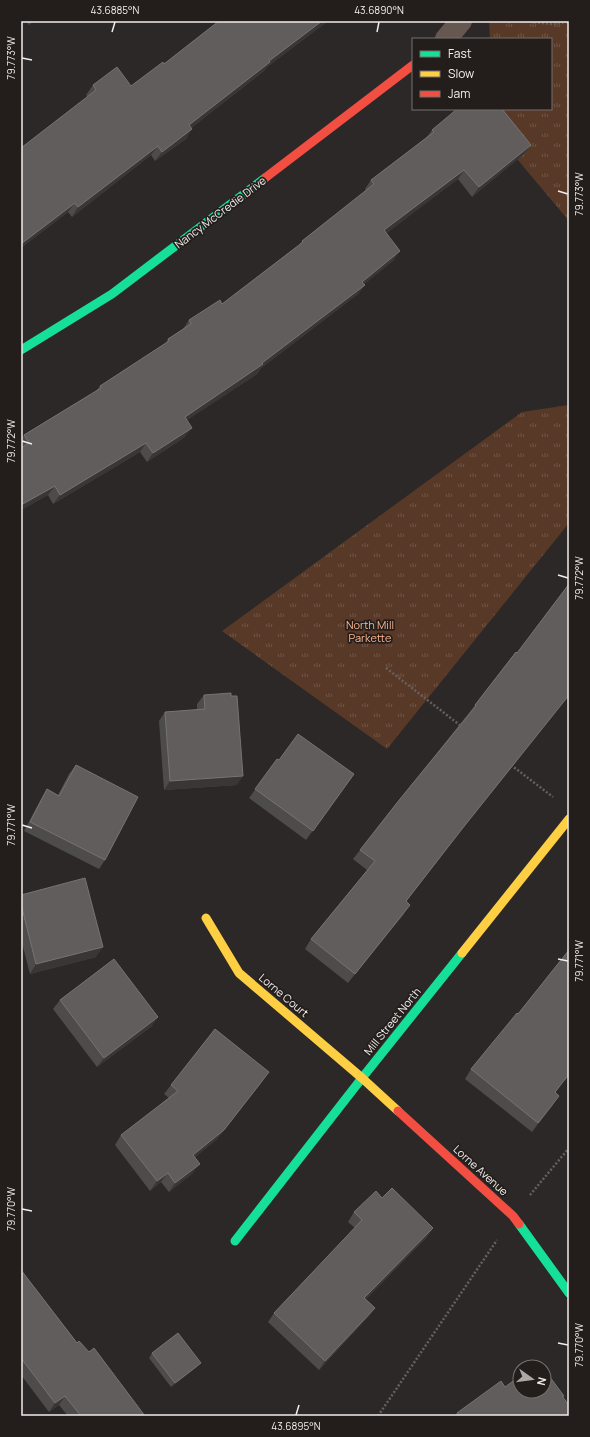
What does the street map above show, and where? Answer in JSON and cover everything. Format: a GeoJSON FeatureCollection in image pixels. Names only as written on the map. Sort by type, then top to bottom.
{"type":"FeatureCollection","features":[{"type":"Feature","properties":{"kind":"street"},"geometry":{"type":"LineString","coordinates":[[447,38],[461,21]]}},
{"type":"Feature","properties":{"kind":"street","name":"Nancy McCredie Drive"},"geometry":{"type":"LineString","coordinates":[[21,350],[112,294],[412,66]]}},
{"type":"Feature","properties":{"kind":"street","name":"Mill Street North"},"geometry":{"type":"LineString","coordinates":[[235,1241],[362,1078],[569,819]]}},
{"type":"Feature","properties":{"kind":"street","name":"Lorne Court"},"geometry":{"type":"LineString","coordinates":[[206,918],[240,973],[362,1078]]}},
{"type":"Feature","properties":{"kind":"street","name":"Lorne Avenue"},"geometry":{"type":"LineString","coordinates":[[362,1078],[513,1216],[569,1293]]}},
{"type":"Feature","properties":{"kind":"path"},"geometry":{"type":"LineString","coordinates":[[522,21],[552,24],[569,22]]}},
{"type":"Feature","properties":{"kind":"path"},"geometry":{"type":"LineString","coordinates":[[386,668],[462,727]]}},
{"type":"Feature","properties":{"kind":"path"},"geometry":{"type":"LineString","coordinates":[[506,761],[556,800]]}},
{"type":"Feature","properties":{"kind":"path"},"geometry":{"type":"LineString","coordinates":[[530,1195],[569,1148]]}},
{"type":"Feature","properties":{"kind":"path"},"geometry":{"type":"LineString","coordinates":[[378,1416],[498,1238]]}},
{"type":"Feature","properties":{"kind":"green space"},"geometry":{"type":"Polygon","coordinates":[[[489,21],[569,21],[569,221],[476,110],[552,110],[552,38],[490,38],[489,21]]]}},
{"type":"Feature","properties":{"kind":"green space","name":"North Mill Parkette"},"geometry":{"type":"Polygon","coordinates":[[[569,405],[569,523],[387,749],[222,631],[522,412],[569,405]]]}},
{"type":"Feature","properties":{"kind":"building"},"geometry":{"type":"Polygon","coordinates":[[[219,21],[322,21],[189,125],[192,129],[162,152],[158,146],[78,207],[75,203],[21,244],[21,148],[96,90],[93,85],[117,67],[131,86],[163,62],[164,64],[219,21]]]}},
{"type":"Feature","properties":{"kind":"building"},"geometry":{"type":"Polygon","coordinates":[[[456,110],[503,110],[531,145],[479,187],[464,170],[384,230],[400,251],[362,282],[365,285],[262,363],[263,364],[185,417],[192,428],[153,453],[146,443],[60,495],[55,486],[21,505],[21,448],[29,443],[24,435],[101,388],[100,386],[169,341],[168,339],[191,324],[189,320],[220,300],[222,304],[303,242],[302,241],[374,184],[371,180],[434,132],[432,130],[456,110]]]}},
{"type":"Feature","properties":{"kind":"building"},"geometry":{"type":"Polygon","coordinates":[[[569,584],[569,695],[406,901],[410,905],[355,974],[311,939],[375,861],[360,850],[476,706],[475,705],[516,652],[517,653],[569,584]]]}},
{"type":"Feature","properties":{"kind":"building"},"geometry":{"type":"Polygon","coordinates":[[[231,693],[231,696],[237,696],[243,776],[170,781],[165,712],[205,709],[204,695],[231,693]]]}},
{"type":"Feature","properties":{"kind":"building"},"geometry":{"type":"Polygon","coordinates":[[[298,734],[354,774],[313,831],[255,789],[298,734]]]}},
{"type":"Feature","properties":{"kind":"building"},"geometry":{"type":"Polygon","coordinates":[[[76,765],[138,797],[105,860],[30,822],[47,789],[59,796],[76,765]]]}},
{"type":"Feature","properties":{"kind":"building"},"geometry":{"type":"Polygon","coordinates":[[[85,878],[103,947],[36,964],[21,904],[21,895],[85,878]]]}},
{"type":"Feature","properties":{"kind":"building"},"geometry":{"type":"Polygon","coordinates":[[[569,950],[569,1074],[555,1092],[559,1096],[538,1123],[471,1069],[517,1013],[518,1014],[569,950]]]}},
{"type":"Feature","properties":{"kind":"building"},"geometry":{"type":"Polygon","coordinates":[[[114,959],[158,1017],[104,1058],[60,1000],[114,959]]]}},
{"type":"Feature","properties":{"kind":"building"},"geometry":{"type":"Polygon","coordinates":[[[215,1029],[269,1072],[224,1130],[193,1155],[200,1164],[175,1183],[168,1173],[157,1181],[121,1135],[178,1091],[171,1085],[215,1029]]]}},
{"type":"Feature","properties":{"kind":"building"},"geometry":{"type":"Polygon","coordinates":[[[392,1188],[433,1228],[364,1298],[375,1308],[325,1361],[274,1313],[362,1220],[354,1212],[376,1191],[382,1198],[392,1188]]]}},
{"type":"Feature","properties":{"kind":"building"},"geometry":{"type":"Polygon","coordinates":[[[21,1270],[77,1343],[79,1341],[89,1352],[94,1348],[145,1416],[81,1416],[65,1396],[55,1403],[21,1358],[21,1270]]]}},
{"type":"Feature","properties":{"kind":"building"},"geometry":{"type":"Polygon","coordinates":[[[178,1333],[201,1363],[175,1383],[152,1353],[178,1333]]]}},
{"type":"Feature","properties":{"kind":"building"},"geometry":{"type":"Polygon","coordinates":[[[552,1380],[569,1405],[569,1416],[459,1416],[457,1413],[501,1381],[505,1387],[512,1382],[512,1399],[552,1399],[552,1380]]]}},
{"type":"Feature","properties":{"kind":"traffic: fast"},"geometry":{"type":"LineString","coordinates":[[21,350],[112,294],[265,178]]}},
{"type":"Feature","properties":{"kind":"traffic: fast"},"geometry":{"type":"LineString","coordinates":[[235,1241],[462,953]]}},
{"type":"Feature","properties":{"kind":"traffic: fast"},"geometry":{"type":"LineString","coordinates":[[519,1224],[569,1293]]}},
{"type":"Feature","properties":{"kind":"traffic: slow"},"geometry":{"type":"LineString","coordinates":[[462,953],[569,819]]}},
{"type":"Feature","properties":{"kind":"traffic: slow"},"geometry":{"type":"LineString","coordinates":[[206,918],[239,973],[362,1078],[398,1111]]}},
{"type":"Feature","properties":{"kind":"traffic: jam"},"geometry":{"type":"LineString","coordinates":[[265,178],[412,66]]}},
{"type":"Feature","properties":{"kind":"traffic: jam"},"geometry":{"type":"LineString","coordinates":[[398,1111],[513,1216],[519,1224]]}}]}
